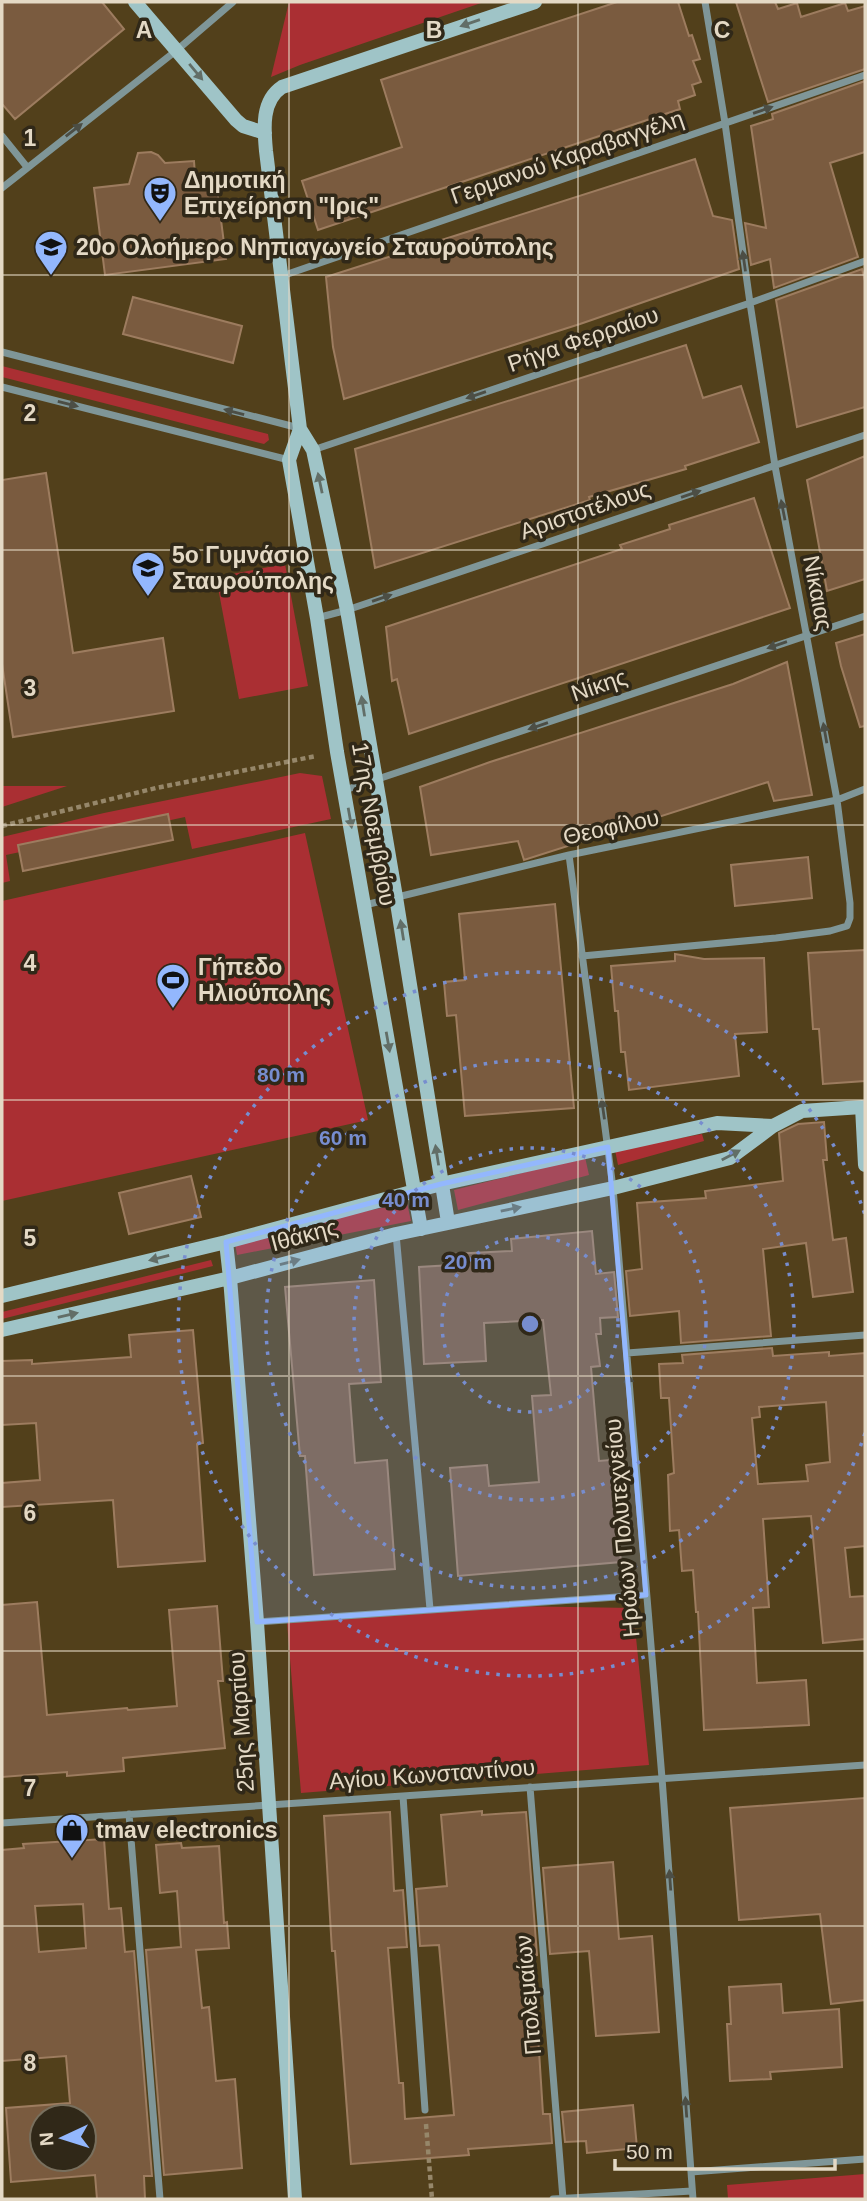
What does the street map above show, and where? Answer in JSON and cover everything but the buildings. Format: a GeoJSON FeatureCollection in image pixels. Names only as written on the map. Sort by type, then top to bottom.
{"type":"FeatureCollection","features":[{"type":"Feature","properties":{"kind":"street"},"geometry":{"type":"LineString","coordinates":[[135,2],[236,120],[265,133]]}},
{"type":"Feature","properties":{"kind":"street"},"geometry":{"type":"LineString","coordinates":[[2,188],[177,50],[233,2]]}},
{"type":"Feature","properties":{"kind":"street","name":"17ης Νοεμβρίου"},"geometry":{"type":"LineString","coordinates":[[448,1222],[347,610],[313,450],[300,429],[265,117],[277,91],[289,85],[535,2]]}},
{"type":"Feature","properties":{"kind":"street","name":"Νίκαιας"},"geometry":{"type":"LineString","coordinates":[[582,956],[776,939],[830,931],[847,926],[850,918],[837,800],[775,466],[726,123],[705,2]]}},
{"type":"Feature","properties":{"kind":"street","name":"Γερμανού Καραβαγγέλη"},"geometry":{"type":"LineString","coordinates":[[282,276],[865,75]]}},
{"type":"Feature","properties":{"kind":"street"},"geometry":{"type":"LineString","coordinates":[[2,136],[27,167]]}},
{"type":"Feature","properties":{"kind":"street","name":"Ρήγα Φερραίου"},"geometry":{"type":"LineString","coordinates":[[313,450],[750,303],[865,261]]}},
{"type":"Feature","properties":{"kind":"street"},"geometry":{"type":"LineString","coordinates":[[2,352],[300,429]]}},
{"type":"Feature","properties":{"kind":"street"},"geometry":{"type":"LineString","coordinates":[[2,387],[289,460]]}},
{"type":"Feature","properties":{"kind":"street","name":"17ης Νοεμβρίου"},"geometry":{"type":"LineString","coordinates":[[300,429],[289,460],[421,1229]]}},
{"type":"Feature","properties":{"kind":"street","name":"Αριστοτέλους"},"geometry":{"type":"LineString","coordinates":[[317,618],[865,435]]}},
{"type":"Feature","properties":{"kind":"street","name":"Νίκης"},"geometry":{"type":"LineString","coordinates":[[345,790],[865,616]]}},
{"type":"Feature","properties":{"kind":"street","name":"Θεοφίλου"},"geometry":{"type":"LineString","coordinates":[[365,905],[569,855],[837,800],[865,789]]}},
{"type":"Feature","properties":{"kind":"street","name":"Ηρώων Πολυτεχνείου"},"geometry":{"type":"LineString","coordinates":[[569,855],[613,1188],[662,1778],[693,2195]]}},
{"type":"Feature","properties":{"kind":"street"},"geometry":{"type":"LineString","coordinates":[[864,1107],[865,1165]]}},
{"type":"Feature","properties":{"kind":"street","name":"Ιθάκης"},"geometry":{"type":"LineString","coordinates":[[2,1330],[230,1278],[396,1234],[613,1188],[730,1158],[773,1126],[802,1111],[864,1107]]}},
{"type":"Feature","properties":{"kind":"street","name":"Ιθάκης"},"geometry":{"type":"LineString","coordinates":[[2,1296],[226,1242],[441,1184],[608,1147],[717,1123],[773,1126]]}},
{"type":"Feature","properties":{"kind":"street"},"geometry":{"type":"LineString","coordinates":[[396,1234],[430,1609]]}},
{"type":"Feature","properties":{"kind":"street","name":"25ης Μαρτίου"},"geometry":{"type":"LineString","coordinates":[[226,1242],[257,1622],[295,2199]]}},
{"type":"Feature","properties":{"kind":"street"},"geometry":{"type":"LineString","coordinates":[[627,1353],[865,1335]]}},
{"type":"Feature","properties":{"kind":"street"},"geometry":{"type":"LineString","coordinates":[[257,1622],[646,1595]]}},
{"type":"Feature","properties":{"kind":"street","name":"Αγίου Κωνσταντίνου"},"geometry":{"type":"LineString","coordinates":[[2,1823],[865,1765]]}},
{"type":"Feature","properties":{"kind":"street","name":"Πτολεμαίων"},"geometry":{"type":"LineString","coordinates":[[530,1787],[563,2199]]}},
{"type":"Feature","properties":{"kind":"street"},"geometry":{"type":"LineString","coordinates":[[403,1796],[425,2110]]}},
{"type":"Feature","properties":{"kind":"street"},"geometry":{"type":"LineString","coordinates":[[130,1814],[160,2199]]}},
{"type":"Feature","properties":{"kind":"street"},"geometry":{"type":"LineString","coordinates":[[691,2172],[865,2159]]}},
{"type":"Feature","properties":{"kind":"street"},"geometry":{"type":"LineString","coordinates":[[553,2199],[693,2195]]}},
{"type":"Feature","properties":{"kind":"path"},"geometry":{"type":"LineString","coordinates":[[2,826],[156,788],[337,752]]}},
{"type":"Feature","properties":{"kind":"path"},"geometry":{"type":"LineString","coordinates":[[425,2110],[432,2199]]}},
{"type":"Feature","properties":{"kind":"highlighted area"},"geometry":{"type":"Polygon","coordinates":[[[608,1147],[646,1595],[257,1622],[226,1242],[441,1184],[608,1147]]]}},
{"type":"Feature","properties":{"kind":"shaded area"},"geometry":{"type":"Polygon","coordinates":[[[289,2],[484,2],[271,77],[289,2]]]}},
{"type":"Feature","properties":{"kind":"shaded area"},"geometry":{"type":"Polygon","coordinates":[[[2,366],[268,434],[269,440],[264,444],[2,377],[2,366]]]}},
{"type":"Feature","properties":{"kind":"shaded area"},"geometry":{"type":"Polygon","coordinates":[[[285,564],[308,686],[239,699],[216,577],[285,564]]]}},
{"type":"Feature","properties":{"kind":"shaded area"},"geometry":{"type":"Polygon","coordinates":[[[300,773],[322,776],[331,819],[192,849],[185,817],[6,855],[10,881],[2,883],[2,837],[300,773]]]}},
{"type":"Feature","properties":{"kind":"shaded area"},"geometry":{"type":"Polygon","coordinates":[[[2,786],[67,786],[2,807],[2,786]]]}},
{"type":"Feature","properties":{"kind":"shaded area","name":"Γήπεδο Ηλιούπολης"},"geometry":{"type":"Polygon","coordinates":[[[305,833],[368,1120],[2,1201],[2,901],[305,833]]]}},
{"type":"Feature","properties":{"kind":"shaded area"},"geometry":{"type":"Polygon","coordinates":[[[702,1134],[704,1141],[618,1165],[615,1150],[702,1134]]]}},
{"type":"Feature","properties":{"kind":"shaded area"},"geometry":{"type":"Polygon","coordinates":[[[585,1157],[589,1175],[458,1210],[454,1190],[585,1157]]]}},
{"type":"Feature","properties":{"kind":"shaded area"},"geometry":{"type":"Polygon","coordinates":[[[407,1203],[411,1221],[237,1255],[234,1237],[407,1203]]]}},
{"type":"Feature","properties":{"kind":"shaded area"},"geometry":{"type":"Polygon","coordinates":[[[211,1260],[213,1266],[2,1319],[2,1312],[211,1260]]]}},
{"type":"Feature","properties":{"kind":"shaded area"},"geometry":{"type":"Polygon","coordinates":[[[453,1605],[633,1608],[649,1765],[301,1793],[287,1622],[453,1605]]]}},
{"type":"Feature","properties":{"kind":"shaded area"},"geometry":{"type":"Polygon","coordinates":[[[865,2174],[865,2199],[728,2199],[727,2185],[865,2174]]]}},
{"type":"Feature","properties":{"kind":"place","name":"Δημοτική Επιχείρηση \"Ιρις\""},"geometry":{"type":"Point","coordinates":[160,223]}},
{"type":"Feature","properties":{"kind":"place","name":"20ο Ολοήμερο Νηπιαγωγείο Σταυρούπολης"},"geometry":{"type":"Point","coordinates":[51,277]}},
{"type":"Feature","properties":{"kind":"place","name":"5ο Γυμνάσιο Σταυρούπολης"},"geometry":{"type":"Point","coordinates":[148,598]}},
{"type":"Feature","properties":{"kind":"place","name":"Γήπεδο Ηλιούπολης"},"geometry":{"type":"Point","coordinates":[173,1010]}},
{"type":"Feature","properties":{"kind":"place","name":"tmav electronics"},"geometry":{"type":"Point","coordinates":[72,1860]}}]}
